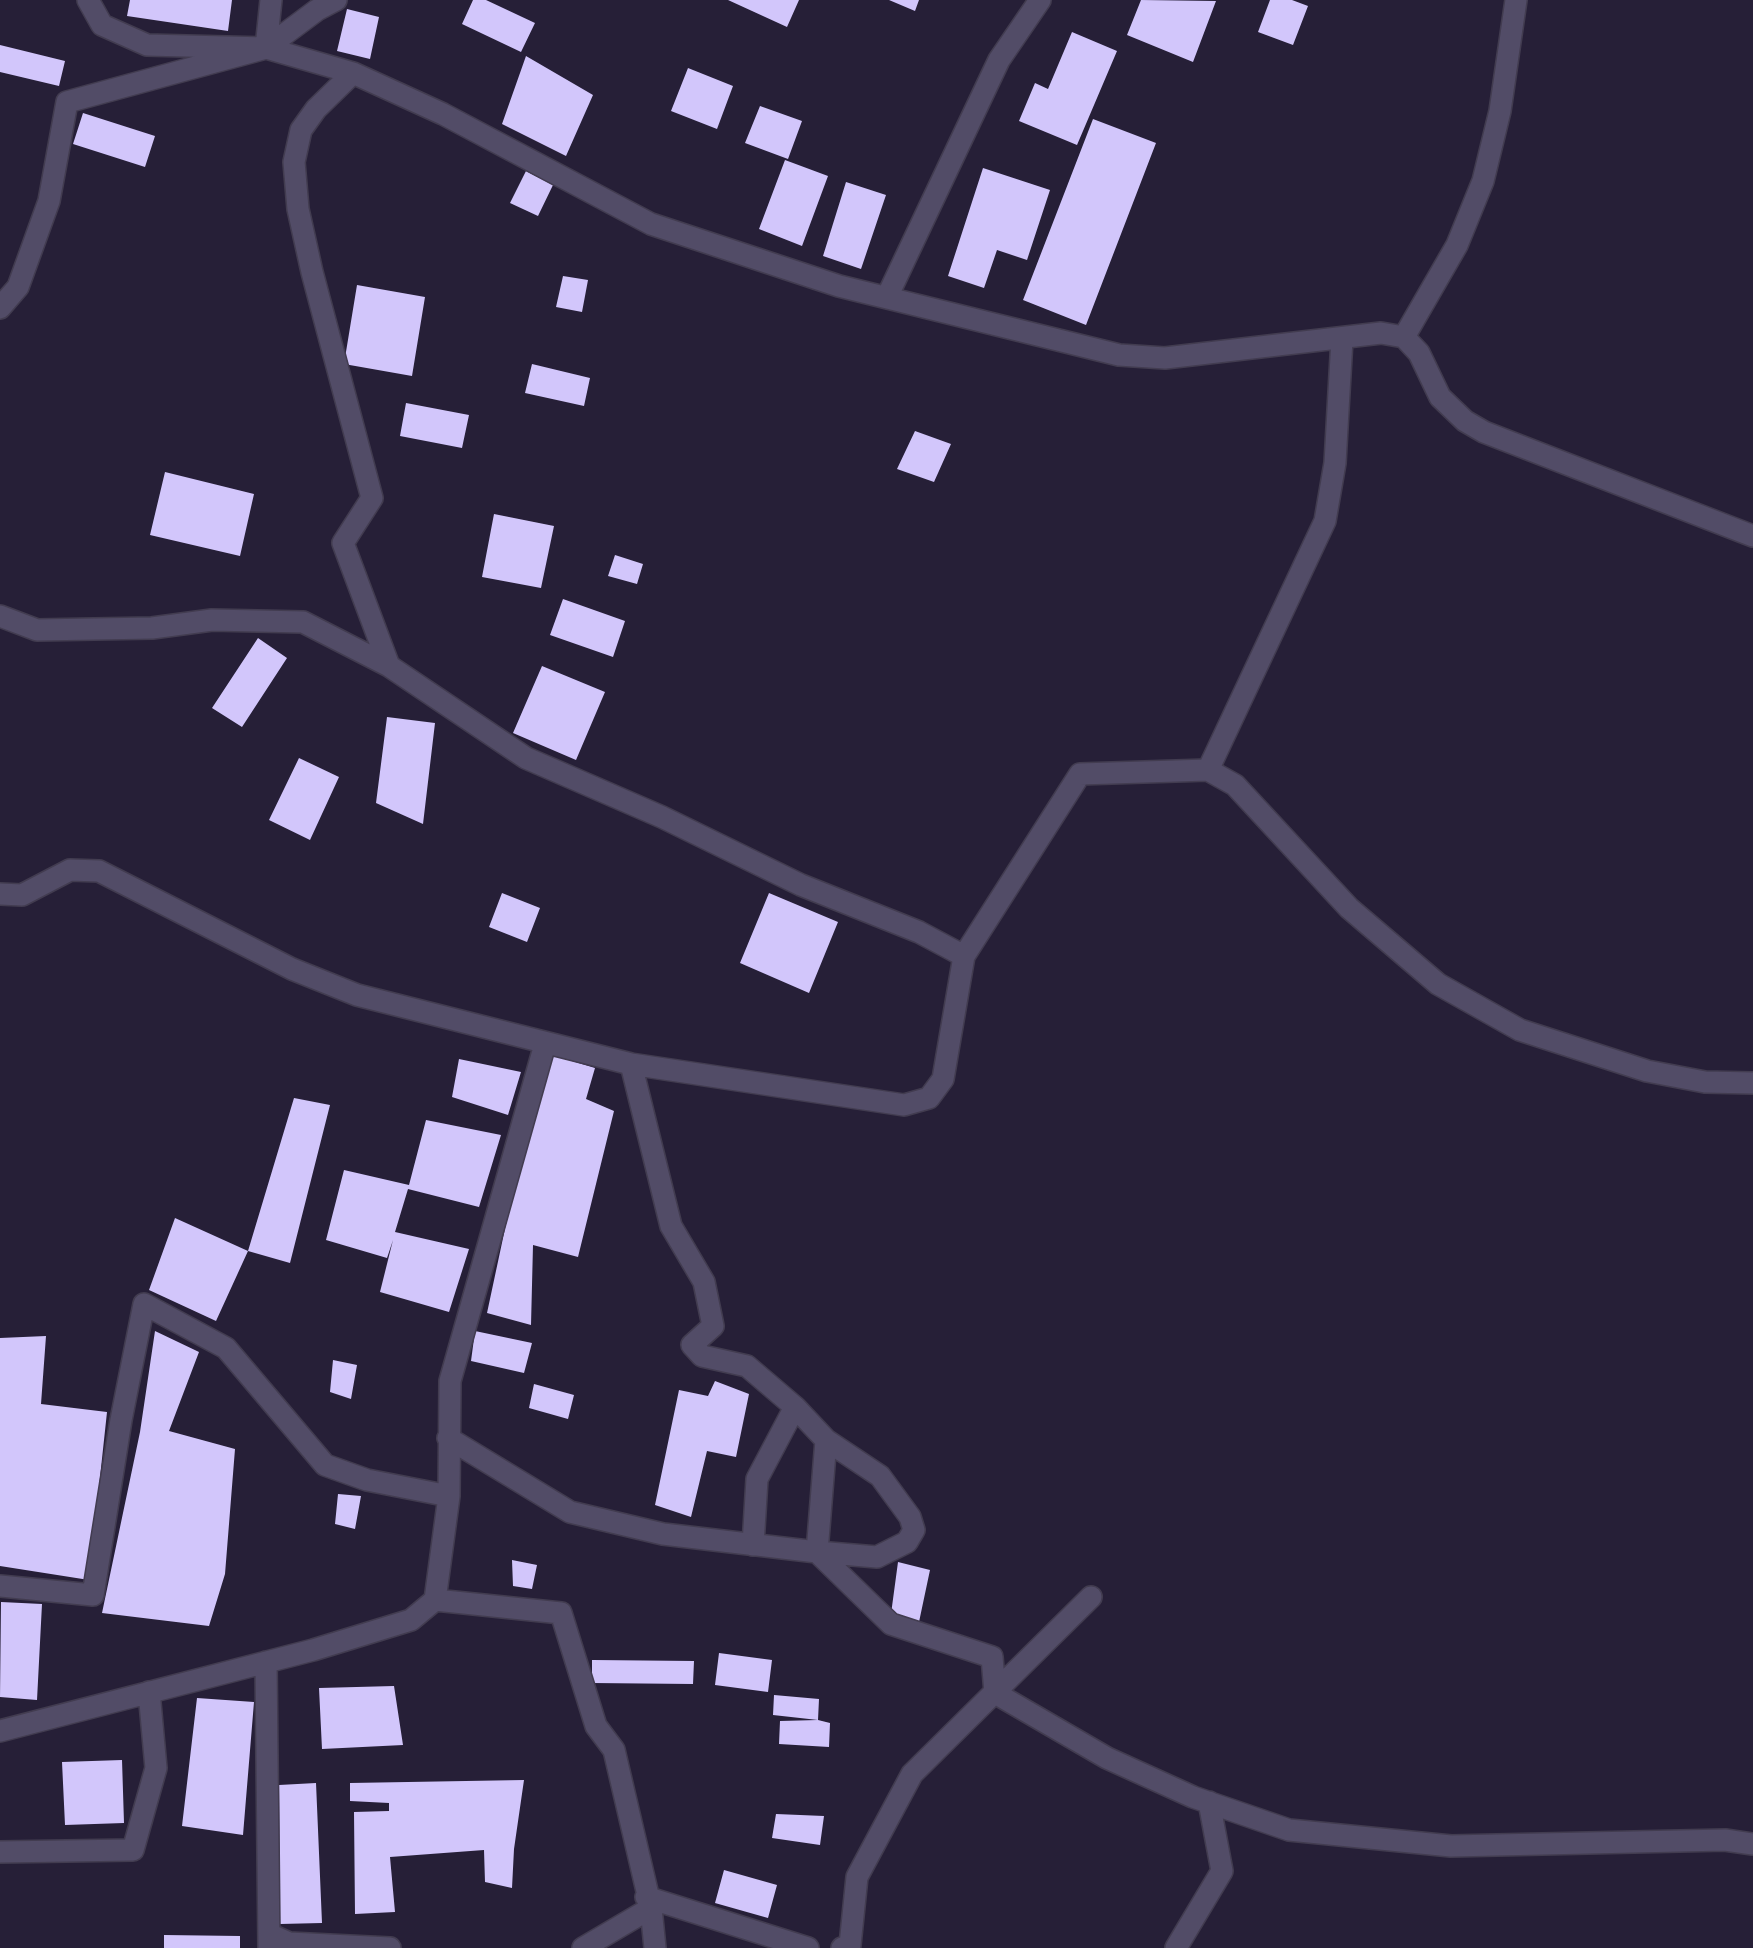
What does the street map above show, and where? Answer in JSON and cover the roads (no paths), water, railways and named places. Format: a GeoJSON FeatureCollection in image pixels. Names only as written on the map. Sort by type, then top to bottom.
{"type":"FeatureCollection","features":[{"type":"Feature","properties":{"kind":"street"},"geometry":{"type":"LineString","coordinates":[[88,0],[102,24],[147,45],[266,48],[353,73],[443,114],[651,223],[839,286],[1119,355],[1165,359],[1381,333],[1404,337],[1419,353],[1440,397],[1465,421],[1483,432],[1753,536]]}},
{"type":"Feature","properties":{"kind":"street"},"geometry":{"type":"LineString","coordinates":[[266,48],[271,0]]}},
{"type":"Feature","properties":{"kind":"street"},"geometry":{"type":"LineString","coordinates":[[0,308],[18,287],[49,201],[67,102],[266,48],[317,10],[336,0]]}},
{"type":"Feature","properties":{"kind":"street"},"geometry":{"type":"LineString","coordinates":[[887,297],[999,60],[1040,0]]}},
{"type":"Feature","properties":{"kind":"street"},"geometry":{"type":"LineString","coordinates":[[1404,337],[1457,244],[1483,181],[1500,111],[1516,0]]}},
{"type":"Feature","properties":{"kind":"street"},"geometry":{"type":"LineString","coordinates":[[353,73],[316,109],[301,130],[294,162],[298,209],[312,272],[372,498],[343,543],[388,666]]}},
{"type":"Feature","properties":{"kind":"street"},"geometry":{"type":"LineString","coordinates":[[1208,770],[1325,521],[1335,463],[1342,339]]}},
{"type":"Feature","properties":{"kind":"street"},"geometry":{"type":"LineString","coordinates":[[0,616],[37,630],[152,628],[212,620],[303,622],[388,666],[526,758],[662,817],[801,885],[919,932],[964,956]]}},
{"type":"Feature","properties":{"kind":"street"},"geometry":{"type":"LineString","coordinates":[[0,894],[22,895],[70,870],[99,871],[292,969],[357,995],[631,1064],[904,1105],[929,1098],[943,1079],[964,956],[1080,774],[1208,770],[1235,785],[1349,908],[1438,984],[1520,1030],[1647,1071],[1704,1082],[1753,1083]]}},
{"type":"Feature","properties":{"kind":"street"},"geometry":{"type":"LineString","coordinates":[[0,1731],[267,1662],[411,1620],[435,1600],[449,1496],[450,1381],[545,1044]]}},
{"type":"Feature","properties":{"kind":"street"},"geometry":{"type":"LineString","coordinates":[[448,1438],[570,1512],[663,1534],[877,1557],[907,1542],[914,1530],[910,1517],[880,1476],[826,1440],[795,1407],[747,1366],[702,1356],[692,1345],[713,1326],[704,1282],[671,1227],[631,1064]]}},
{"type":"Feature","properties":{"kind":"street"},"geometry":{"type":"LineString","coordinates":[[0,1586],[93,1595],[121,1420],[144,1304],[226,1348],[325,1465],[367,1480],[449,1496]]}},
{"type":"Feature","properties":{"kind":"street"},"geometry":{"type":"LineString","coordinates":[[753,1545],[757,1479],[795,1407]]}},
{"type":"Feature","properties":{"kind":"street"},"geometry":{"type":"LineString","coordinates":[[817,1552],[826,1440]]}},
{"type":"Feature","properties":{"kind":"street"},"geometry":{"type":"LineString","coordinates":[[817,1552],[891,1624],[992,1657],[995,1693]]}},
{"type":"Feature","properties":{"kind":"street"},"geometry":{"type":"LineString","coordinates":[[842,1948],[850,1945],[857,1877],[912,1774],[1091,1598]]}},
{"type":"Feature","properties":{"kind":"street"},"geometry":{"type":"LineString","coordinates":[[435,1600],[561,1612],[596,1726],[614,1750],[649,1902],[655,1948]]}},
{"type":"Feature","properties":{"kind":"street"},"geometry":{"type":"LineString","coordinates":[[267,1662],[269,1941],[390,1948]]}},
{"type":"Feature","properties":{"kind":"street"},"geometry":{"type":"LineString","coordinates":[[0,1852],[133,1850],[156,1768],[149,1692]]}},
{"type":"Feature","properties":{"kind":"street"},"geometry":{"type":"LineString","coordinates":[[995,1693],[1107,1758],[1209,1802],[1289,1830],[1451,1846],[1726,1840],[1753,1844]]}},
{"type":"Feature","properties":{"kind":"street"},"geometry":{"type":"LineString","coordinates":[[1176,1948],[1222,1871],[1209,1802]]}},
{"type":"Feature","properties":{"kind":"street"},"geometry":{"type":"LineString","coordinates":[[583,1948],[649,1902]]}},
{"type":"Feature","properties":{"kind":"street"},"geometry":{"type":"LineString","coordinates":[[649,1902],[808,1948]]}}]}
